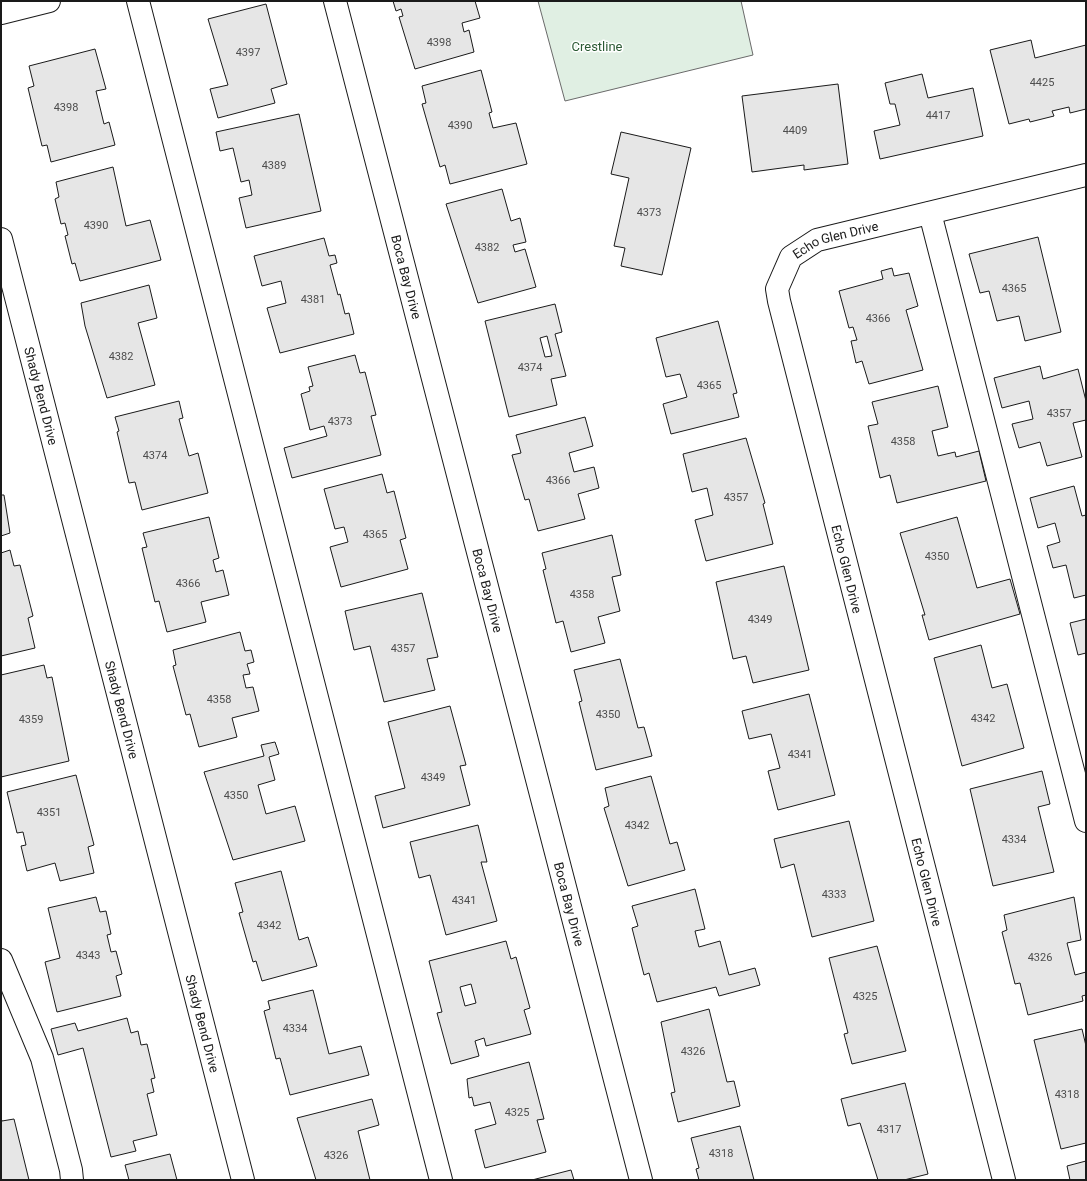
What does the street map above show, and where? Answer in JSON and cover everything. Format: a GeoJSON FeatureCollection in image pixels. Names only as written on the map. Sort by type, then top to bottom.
{"type":"FeatureCollection","features":[{"type":"Feature","properties":{"kind":"street"},"geometry":{"type":"LineString","coordinates":[[1,13],[49,1]]}},
{"type":"Feature","properties":{"kind":"street"},"geometry":{"type":"LineString","coordinates":[[138,1],[441,1180]]}},
{"type":"Feature","properties":{"kind":"street","name":"Boca Bay Drive"},"geometry":{"type":"LineString","coordinates":[[334,1],[641,1180]]}},
{"type":"Feature","properties":{"kind":"street","name":"Echo Glen Drive"},"geometry":{"type":"LineString","coordinates":[[1004,1180],[782,317],[777,289],[791,257],[817,240],[1086,175]]}},
{"type":"Feature","properties":{"kind":"street"},"geometry":{"type":"LineString","coordinates":[[930,213],[1086,821]]}},
{"type":"Feature","properties":{"kind":"street","name":"Shady Bend Drive"},"geometry":{"type":"LineString","coordinates":[[1,239],[243,1180]]}},
{"type":"Feature","properties":{"kind":"street"},"geometry":{"type":"LineString","coordinates":[[1,960],[42,1058],[71,1170],[72,1180]]}},
{"type":"Feature","properties":{"kind":"green space","name":"Crestline"},"geometry":{"type":"Polygon","coordinates":[[[538,1],[741,1],[753,55],[565,101],[538,1]]]}},
{"type":"Feature","properties":{"kind":"building"},"geometry":{"type":"Polygon","coordinates":[[[393,1],[475,1],[480,18],[462,23],[464,32],[469,30],[474,52],[415,69],[399,17],[403,16],[401,9],[396,11],[393,1]]]}},
{"type":"Feature","properties":{"kind":"building"},"geometry":{"type":"Polygon","coordinates":[[[266,4],[287,84],[271,89],[275,103],[218,118],[210,89],[228,85],[208,19],[266,4]]]}},
{"type":"Feature","properties":{"kind":"building"},"geometry":{"type":"Polygon","coordinates":[[[1031,40],[1035,58],[1086,45],[1086,109],[1070,113],[1069,107],[1052,111],[1054,116],[1030,122],[1029,119],[1009,124],[990,50],[1031,40]]]}},
{"type":"Feature","properties":{"kind":"building"},"geometry":{"type":"Polygon","coordinates":[[[95,49],[106,89],[96,91],[104,124],[109,122],[115,145],[51,162],[47,145],[42,146],[28,88],[34,86],[29,66],[95,49]]]}},
{"type":"Feature","properties":{"kind":"building"},"geometry":{"type":"Polygon","coordinates":[[[481,70],[492,112],[489,113],[493,128],[516,123],[527,164],[450,184],[445,165],[440,167],[422,104],[426,103],[422,86],[481,70]]]}},
{"type":"Feature","properties":{"kind":"building"},"geometry":{"type":"Polygon","coordinates":[[[922,74],[928,98],[973,88],[983,136],[880,159],[874,131],[900,125],[895,104],[890,104],[885,83],[922,74]]]}},
{"type":"Feature","properties":{"kind":"building"},"geometry":{"type":"Polygon","coordinates":[[[838,84],[848,164],[804,170],[804,165],[752,172],[742,96],[838,84]]]}},
{"type":"Feature","properties":{"kind":"building"},"geometry":{"type":"Polygon","coordinates":[[[299,114],[321,211],[246,228],[239,198],[252,195],[249,180],[241,182],[233,148],[220,151],[216,132],[299,114]]]}},
{"type":"Feature","properties":{"kind":"building"},"geometry":{"type":"Polygon","coordinates":[[[621,132],[691,148],[662,275],[621,266],[625,248],[614,246],[629,178],[611,174],[621,132]]]}},
{"type":"Feature","properties":{"kind":"building"},"geometry":{"type":"Polygon","coordinates":[[[113,167],[126,226],[150,220],[161,260],[80,281],[75,263],[72,264],[65,236],[68,235],[65,223],[61,224],[55,199],[59,197],[56,182],[113,167]]]}},
{"type":"Feature","properties":{"kind":"building"},"geometry":{"type":"Polygon","coordinates":[[[502,189],[511,221],[520,218],[526,242],[513,245],[515,252],[525,249],[536,287],[478,303],[446,204],[502,189]]]}},
{"type":"Feature","properties":{"kind":"building"},"geometry":{"type":"Polygon","coordinates":[[[1038,237],[1061,332],[1025,341],[1019,316],[997,321],[989,291],[980,293],[969,254],[1038,237]]]}},
{"type":"Feature","properties":{"kind":"building"},"geometry":{"type":"Polygon","coordinates":[[[324,238],[329,256],[335,255],[337,263],[330,265],[338,295],[340,294],[345,314],[349,313],[354,334],[280,353],[267,308],[286,303],[281,281],[262,286],[254,256],[324,238]]]}},
{"type":"Feature","properties":{"kind":"building"},"geometry":{"type":"Polygon","coordinates":[[[892,268],[894,276],[909,273],[918,306],[906,310],[923,370],[869,384],[862,361],[856,363],[851,341],[857,340],[853,327],[849,328],[839,291],[883,279],[881,271],[892,268]]]}},
{"type":"Feature","properties":{"kind":"building"},"geometry":{"type":"Polygon","coordinates":[[[149,285],[157,318],[138,323],[155,385],[107,398],[85,326],[81,303],[149,285]]]}},
{"type":"Feature","properties":{"kind":"building"},"geometry":{"type":"Polygon","coordinates":[[[555,304],[562,332],[555,334],[566,376],[551,379],[557,405],[509,417],[485,321],[555,304]],[[547,336],[540,338],[545,357],[552,356],[547,336]]]}},
{"type":"Feature","properties":{"kind":"building"},"geometry":{"type":"Polygon","coordinates":[[[718,321],[737,393],[733,394],[739,417],[671,434],[663,404],[687,397],[680,374],[666,377],[656,338],[718,321]]]}},
{"type":"Feature","properties":{"kind":"building"},"geometry":{"type":"Polygon","coordinates":[[[355,355],[360,373],[365,372],[376,415],[371,416],[381,455],[292,478],[284,448],[327,436],[324,426],[310,430],[301,394],[310,391],[309,387],[313,386],[308,367],[355,355]]]}},
{"type":"Feature","properties":{"kind":"building"},"geometry":{"type":"Polygon","coordinates":[[[1040,366],[1043,379],[1078,369],[1086,401],[1086,420],[1073,423],[1082,457],[1047,466],[1040,442],[1019,448],[1012,424],[1033,419],[1029,401],[1002,408],[994,378],[1040,366]]]}},
{"type":"Feature","properties":{"kind":"building"},"geometry":{"type":"Polygon","coordinates":[[[938,386],[948,427],[932,431],[938,456],[955,452],[956,457],[979,451],[986,481],[897,503],[890,475],[880,478],[868,426],[878,424],[872,402],[938,386]]]}},
{"type":"Feature","properties":{"kind":"building"},"geometry":{"type":"Polygon","coordinates":[[[179,401],[183,418],[179,419],[189,456],[198,453],[208,493],[142,510],[135,482],[129,483],[115,417],[179,401]]]}},
{"type":"Feature","properties":{"kind":"building"},"geometry":{"type":"Polygon","coordinates":[[[585,417],[593,446],[569,453],[574,472],[594,467],[599,488],[578,494],[585,519],[538,531],[529,499],[525,500],[512,455],[521,453],[516,435],[585,417]]]}},
{"type":"Feature","properties":{"kind":"building"},"geometry":{"type":"Polygon","coordinates":[[[746,438],[765,503],[763,504],[773,544],[706,561],[695,520],[713,515],[707,488],[692,492],[683,454],[746,438]]]}},
{"type":"Feature","properties":{"kind":"building"},"geometry":{"type":"Polygon","coordinates":[[[382,474],[387,493],[394,491],[406,538],[400,540],[408,569],[341,587],[330,547],[348,542],[344,527],[335,529],[324,489],[382,474]]]}},
{"type":"Feature","properties":{"kind":"building"},"geometry":{"type":"Polygon","coordinates":[[[1074,486],[1082,516],[1086,515],[1086,595],[1074,598],[1066,565],[1053,568],[1047,546],[1060,542],[1055,523],[1038,528],[1030,498],[1074,486]]]}},
{"type":"Feature","properties":{"kind":"building"},"geometry":{"type":"Polygon","coordinates":[[[1,495],[4,495],[10,533],[1,536],[1,495]]]}},
{"type":"Feature","properties":{"kind":"building"},"geometry":{"type":"Polygon","coordinates":[[[209,517],[219,558],[213,560],[216,572],[223,570],[229,595],[201,602],[206,622],[167,632],[159,601],[155,602],[142,548],[147,547],[143,533],[209,517]]]}},
{"type":"Feature","properties":{"kind":"building"},"geometry":{"type":"Polygon","coordinates":[[[957,517],[977,588],[1010,579],[1020,614],[929,640],[922,615],[925,615],[900,533],[957,517]]]}},
{"type":"Feature","properties":{"kind":"building"},"geometry":{"type":"Polygon","coordinates":[[[612,535],[621,575],[612,577],[620,611],[598,617],[605,643],[571,652],[563,621],[556,623],[543,570],[546,569],[542,553],[612,535]]]}},
{"type":"Feature","properties":{"kind":"building"},"geometry":{"type":"Polygon","coordinates":[[[10,550],[14,566],[20,565],[33,616],[28,618],[35,648],[1,656],[1,553],[10,550]]]}},
{"type":"Feature","properties":{"kind":"building"},"geometry":{"type":"Polygon","coordinates":[[[784,566],[809,670],[753,683],[746,656],[733,659],[716,582],[784,566]]]}},
{"type":"Feature","properties":{"kind":"building"},"geometry":{"type":"Polygon","coordinates":[[[422,593],[438,657],[427,659],[435,690],[384,702],[370,646],[354,650],[345,611],[422,593]]]}},
{"type":"Feature","properties":{"kind":"building"},"geometry":{"type":"Polygon","coordinates":[[[1086,619],[1086,653],[1078,655],[1070,623],[1086,619]]]}},
{"type":"Feature","properties":{"kind":"building"},"geometry":{"type":"Polygon","coordinates":[[[240,632],[245,651],[251,650],[254,662],[247,664],[250,674],[243,675],[246,688],[253,687],[259,711],[232,718],[237,737],[199,747],[190,714],[186,715],[173,666],[176,665],[173,650],[240,632]]]}},
{"type":"Feature","properties":{"kind":"building"},"geometry":{"type":"Polygon","coordinates":[[[981,645],[992,688],[1007,684],[1024,748],[962,766],[934,658],[981,645]]]}},
{"type":"Feature","properties":{"kind":"building"},"geometry":{"type":"Polygon","coordinates":[[[620,659],[638,728],[644,727],[652,756],[596,770],[579,702],[582,701],[574,670],[620,659]]]}},
{"type":"Feature","properties":{"kind":"building"},"geometry":{"type":"Polygon","coordinates":[[[44,665],[47,678],[52,677],[69,761],[1,777],[1,675],[44,665]]]}},
{"type":"Feature","properties":{"kind":"building"},"geometry":{"type":"Polygon","coordinates":[[[809,694],[835,795],[778,810],[768,771],[780,768],[771,734],[749,739],[742,711],[809,694]]]}},
{"type":"Feature","properties":{"kind":"building"},"geometry":{"type":"Polygon","coordinates":[[[450,706],[466,765],[460,766],[470,805],[383,828],[375,796],[405,788],[388,722],[450,706]]]}},
{"type":"Feature","properties":{"kind":"building"},"geometry":{"type":"Polygon","coordinates":[[[275,742],[279,754],[269,757],[275,780],[258,785],[266,814],[295,806],[305,841],[233,860],[204,772],[264,756],[261,745],[275,742]]]}},
{"type":"Feature","properties":{"kind":"building"},"geometry":{"type":"Polygon","coordinates":[[[1042,771],[1050,804],[1038,807],[1054,872],[993,886],[970,789],[1042,771]]]}},
{"type":"Feature","properties":{"kind":"building"},"geometry":{"type":"Polygon","coordinates":[[[76,775],[94,845],[88,847],[94,873],[60,881],[55,863],[27,871],[21,846],[26,845],[23,832],[17,833],[7,792],[76,775]]]}},
{"type":"Feature","properties":{"kind":"building"},"geometry":{"type":"Polygon","coordinates":[[[651,776],[670,844],[677,842],[685,870],[628,886],[604,808],[609,806],[605,788],[651,776]]]}},
{"type":"Feature","properties":{"kind":"building"},"geometry":{"type":"Polygon","coordinates":[[[849,821],[874,921],[812,937],[794,864],[781,868],[774,839],[849,821]]]}},
{"type":"Feature","properties":{"kind":"building"},"geometry":{"type":"Polygon","coordinates":[[[478,825],[487,862],[481,862],[497,921],[446,935],[430,875],[419,878],[410,842],[478,825]]]}},
{"type":"Feature","properties":{"kind":"building"},"geometry":{"type":"Polygon","coordinates":[[[281,871],[299,940],[308,937],[317,966],[262,981],[256,961],[253,962],[239,913],[243,912],[235,883],[281,871]]]}},
{"type":"Feature","properties":{"kind":"building"},"geometry":{"type":"Polygon","coordinates":[[[695,889],[705,929],[695,931],[699,947],[720,941],[729,975],[755,968],[760,985],[719,996],[716,987],[657,1002],[649,973],[644,975],[632,928],[638,926],[632,906],[695,889]]]}},
{"type":"Feature","properties":{"kind":"building"},"geometry":{"type":"Polygon","coordinates":[[[96,897],[100,912],[106,911],[111,934],[107,935],[111,952],[116,951],[122,974],[116,976],[121,996],[57,1012],[45,962],[60,958],[48,908],[96,897]]]}},
{"type":"Feature","properties":{"kind":"building"},"geometry":{"type":"Polygon","coordinates":[[[1074,897],[1081,940],[1067,943],[1075,975],[1086,972],[1086,995],[1082,996],[1083,1001],[1028,1015],[1020,983],[1015,984],[1002,932],[1007,930],[1004,915],[1074,897]]]}},
{"type":"Feature","properties":{"kind":"building"},"geometry":{"type":"Polygon","coordinates":[[[506,941],[511,959],[516,957],[530,1008],[524,1010],[531,1034],[486,1046],[484,1038],[475,1041],[479,1056],[451,1064],[437,1013],[442,1012],[429,961],[506,941]],[[471,984],[460,987],[465,1006],[476,1003],[471,984]]]}},
{"type":"Feature","properties":{"kind":"building"},"geometry":{"type":"Polygon","coordinates":[[[877,946],[906,1051],[852,1064],[844,1034],[848,1033],[829,958],[877,946]]]}},
{"type":"Feature","properties":{"kind":"building"},"geometry":{"type":"Polygon","coordinates":[[[313,990],[329,1054],[361,1046],[369,1075],[290,1095],[280,1058],[276,1059],[264,1011],[270,1009],[268,1001],[313,990]]]}},
{"type":"Feature","properties":{"kind":"building"},"geometry":{"type":"Polygon","coordinates":[[[709,1009],[727,1082],[734,1081],[740,1106],[678,1122],[671,1093],[675,1092],[661,1022],[709,1009]]]}},
{"type":"Feature","properties":{"kind":"building"},"geometry":{"type":"Polygon","coordinates":[[[127,1018],[131,1033],[138,1031],[141,1045],[147,1044],[155,1078],[151,1079],[154,1092],[147,1094],[157,1135],[133,1141],[136,1151],[111,1157],[83,1048],[58,1055],[51,1029],[75,1023],[78,1031],[127,1018]]]}},
{"type":"Feature","properties":{"kind":"building"},"geometry":{"type":"Polygon","coordinates":[[[1082,1029],[1086,1046],[1086,1143],[1061,1149],[1034,1040],[1082,1029]]]}},
{"type":"Feature","properties":{"kind":"building"},"geometry":{"type":"Polygon","coordinates":[[[529,1062],[544,1119],[537,1120],[546,1152],[485,1168],[475,1130],[496,1124],[490,1102],[474,1106],[472,1097],[469,1098],[467,1079],[529,1062]]]}},
{"type":"Feature","properties":{"kind":"building"},"geometry":{"type":"Polygon","coordinates":[[[905,1083],[928,1174],[904,1180],[878,1180],[860,1123],[848,1126],[841,1099],[905,1083]]]}},
{"type":"Feature","properties":{"kind":"building"},"geometry":{"type":"Polygon","coordinates":[[[372,1099],[379,1125],[358,1131],[370,1180],[316,1180],[297,1118],[372,1099]]]}},
{"type":"Feature","properties":{"kind":"building"},"geometry":{"type":"Polygon","coordinates":[[[1,1118],[2,1121],[14,1119],[29,1180],[1,1180],[1,1118]]]}},
{"type":"Feature","properties":{"kind":"building"},"geometry":{"type":"Polygon","coordinates":[[[740,1126],[754,1180],[699,1180],[696,1169],[699,1168],[691,1138],[740,1126]]]}},
{"type":"Feature","properties":{"kind":"building"},"geometry":{"type":"Polygon","coordinates":[[[170,1154],[177,1180],[129,1180],[125,1165],[170,1154]]]}},
{"type":"Feature","properties":{"kind":"building"},"geometry":{"type":"Polygon","coordinates":[[[1086,1161],[1086,1180],[1070,1180],[1067,1166],[1086,1161]]]}},
{"type":"Feature","properties":{"kind":"building"},"geometry":{"type":"Polygon","coordinates":[[[571,1170],[574,1180],[532,1180],[571,1170]]]}}]}
